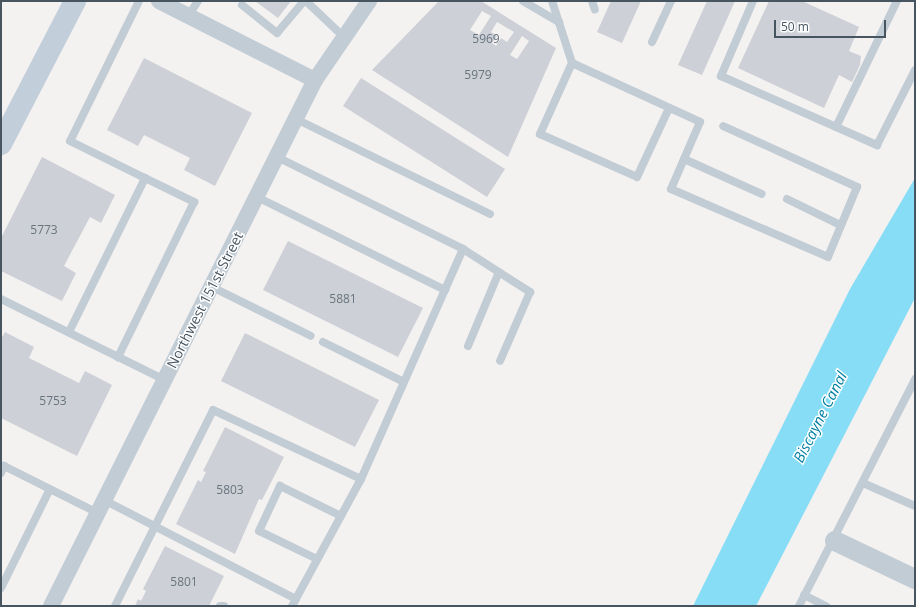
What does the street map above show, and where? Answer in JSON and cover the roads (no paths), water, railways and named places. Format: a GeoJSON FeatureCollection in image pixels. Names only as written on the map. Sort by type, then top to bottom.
{"type":"FeatureCollection","features":[{"type":"Feature","properties":{"kind":"main road"},"geometry":{"type":"LineString","coordinates":[[4,131],[74,1]]}},
{"type":"Feature","properties":{"kind":"street"},"geometry":{"type":"LineString","coordinates":[[159,1],[315,80]]}},
{"type":"Feature","properties":{"kind":"street","name":"Northwest 151st Street"},"geometry":{"type":"LineString","coordinates":[[51,606],[315,80],[370,1]]}},
{"type":"Feature","properties":{"kind":"street"},"geometry":{"type":"LineString","coordinates":[[835,541],[915,579]]}},
{"type":"Feature","properties":{"kind":"lane"},"geometry":{"type":"LineString","coordinates":[[118,357],[194,202],[70,141],[140,1]]}},
{"type":"Feature","properties":{"kind":"lane"},"geometry":{"type":"LineString","coordinates":[[188,16],[198,1]]}},
{"type":"Feature","properties":{"kind":"lane"},"geometry":{"type":"LineString","coordinates":[[242,2],[277,33],[305,1],[344,37]]}},
{"type":"Feature","properties":{"kind":"lane"},"geometry":{"type":"LineString","coordinates":[[523,1],[559,22]]}},
{"type":"Feature","properties":{"kind":"lane"},"geometry":{"type":"LineString","coordinates":[[552,1],[572,63],[540,134],[638,177],[669,108]]}},
{"type":"Feature","properties":{"kind":"lane"},"geometry":{"type":"LineString","coordinates":[[592,1],[595,10]]}},
{"type":"Feature","properties":{"kind":"lane"},"geometry":{"type":"LineString","coordinates":[[652,42],[671,1]]}},
{"type":"Feature","properties":{"kind":"lane"},"geometry":{"type":"LineString","coordinates":[[753,1],[721,76],[877,145],[915,70]]}},
{"type":"Feature","properties":{"kind":"lane"},"geometry":{"type":"LineString","coordinates":[[836,127],[897,1]]}},
{"type":"Feature","properties":{"kind":"lane"},"geometry":{"type":"LineString","coordinates":[[572,63],[700,122],[671,189],[828,257],[857,186],[723,126]]}},
{"type":"Feature","properties":{"kind":"lane"},"geometry":{"type":"LineString","coordinates":[[296,119],[490,214]]}},
{"type":"Feature","properties":{"kind":"lane"},"geometry":{"type":"LineString","coordinates":[[277,156],[463,250],[530,292],[500,361]]}},
{"type":"Feature","properties":{"kind":"lane"},"geometry":{"type":"LineString","coordinates":[[684,159],[762,194]]}},
{"type":"Feature","properties":{"kind":"lane"},"geometry":{"type":"LineString","coordinates":[[69,332],[145,178]]}},
{"type":"Feature","properties":{"kind":"lane"},"geometry":{"type":"LineString","coordinates":[[257,197],[445,290]]}},
{"type":"Feature","properties":{"kind":"lane"},"geometry":{"type":"LineString","coordinates":[[787,200],[840,225]]}},
{"type":"Feature","properties":{"kind":"lane"},"geometry":{"type":"LineString","coordinates":[[2,468],[50,489],[155,526],[294,602],[361,479],[463,250]]}},
{"type":"Feature","properties":{"kind":"lane"},"geometry":{"type":"LineString","coordinates":[[468,346],[499,272]]}},
{"type":"Feature","properties":{"kind":"lane"},"geometry":{"type":"LineString","coordinates":[[212,287],[311,336]]}},
{"type":"Feature","properties":{"kind":"lane"},"geometry":{"type":"LineString","coordinates":[[1,299],[165,380]]}},
{"type":"Feature","properties":{"kind":"lane"},"geometry":{"type":"LineString","coordinates":[[323,342],[404,382]]}},
{"type":"Feature","properties":{"kind":"lane"},"geometry":{"type":"LineString","coordinates":[[799,606],[835,541],[915,378]]}},
{"type":"Feature","properties":{"kind":"lane"},"geometry":{"type":"LineString","coordinates":[[115,606],[213,410],[361,479]]}},
{"type":"Feature","properties":{"kind":"lane"},"geometry":{"type":"LineString","coordinates":[[863,483],[915,506]]}},
{"type":"Feature","properties":{"kind":"lane"},"geometry":{"type":"LineString","coordinates":[[317,559],[259,531],[280,486],[341,516]]}},
{"type":"Feature","properties":{"kind":"lane"},"geometry":{"type":"LineString","coordinates":[[1,588],[50,489]]}},
{"type":"Feature","properties":{"kind":"lane"},"geometry":{"type":"LineString","coordinates":[[804,595],[826,606]]}},
{"type":"Feature","properties":{"kind":"water","name":"Biscayne Canal"},"geometry":{"type":"Polygon","coordinates":[[[915,178],[915,298],[756,606],[693,606],[850,289],[915,178]]]}}]}
